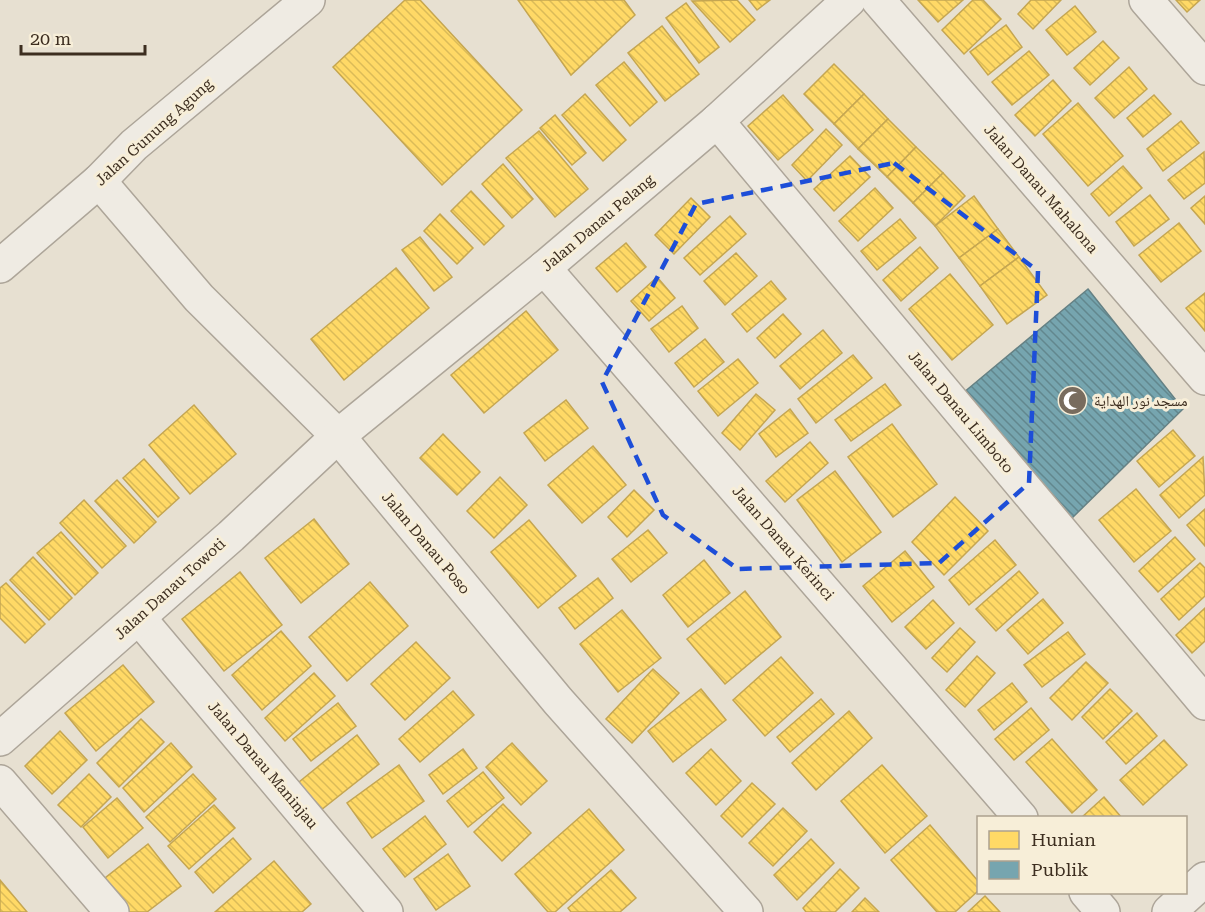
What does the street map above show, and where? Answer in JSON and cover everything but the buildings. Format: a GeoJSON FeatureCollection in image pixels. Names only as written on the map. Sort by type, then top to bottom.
{"type":"FeatureCollection","features":[{"type":"Feature","properties":{"kind":"street","name":"Jalan Gunung Agung"},"geometry":{"type":"LineString","coordinates":[[0,266],[99,181],[134,146],[308,0]]}},
{"type":"Feature","properties":{"kind":"street","name":"Jalan Danau Pelang"},"geometry":{"type":"LineString","coordinates":[[338,436],[544,268],[717,122],[849,0]]}},
{"type":"Feature","properties":{"kind":"street","name":"Jalan Danau Mahalona"},"geometry":{"type":"LineString","coordinates":[[878,0],[1205,378]]}},
{"type":"Feature","properties":{"kind":"street"},"geometry":{"type":"LineString","coordinates":[[1146,0],[1205,68]]}},
{"type":"Feature","properties":{"kind":"street","name":"Jalan Danau Limboto"},"geometry":{"type":"LineString","coordinates":[[717,122],[1205,703]]}},
{"type":"Feature","properties":{"kind":"street","name":"Jalan Danau Poso"},"geometry":{"type":"LineString","coordinates":[[99,181],[199,298],[338,436],[558,701],[746,912]]}},
{"type":"Feature","properties":{"kind":"street","name":"Jalan Danau Kerinci"},"geometry":{"type":"LineString","coordinates":[[544,268],[1019,816]]}},
{"type":"Feature","properties":{"kind":"street","name":"Jalan Danau Towoti"},"geometry":{"type":"LineString","coordinates":[[0,739],[139,618],[338,436]]}},
{"type":"Feature","properties":{"kind":"street","name":"Jalan Danau Maninjau"},"geometry":{"type":"LineString","coordinates":[[139,618],[386,912]]}},
{"type":"Feature","properties":{"kind":"street"},"geometry":{"type":"LineString","coordinates":[[0,782],[112,912]]}},
{"type":"Feature","properties":{"kind":"street"},"geometry":{"type":"LineString","coordinates":[[1169,912],[1205,879]]}},
{"type":"Feature","properties":{"kind":"street"},"geometry":{"type":"LineString","coordinates":[[1088,894],[1103,912]]}},
{"type":"Feature","properties":{"kind":"highlighted area"},"geometry":{"type":"Polygon","coordinates":[[[894,163],[1038,271],[1029,483],[939,563],[738,569],[663,515],[602,382],[696,204],[894,163]]]}},
{"type":"Feature","properties":{"kind":"place","name":"مسجد نور الهداية"},"geometry":{"type":"Point","coordinates":[1073,401]}}]}
